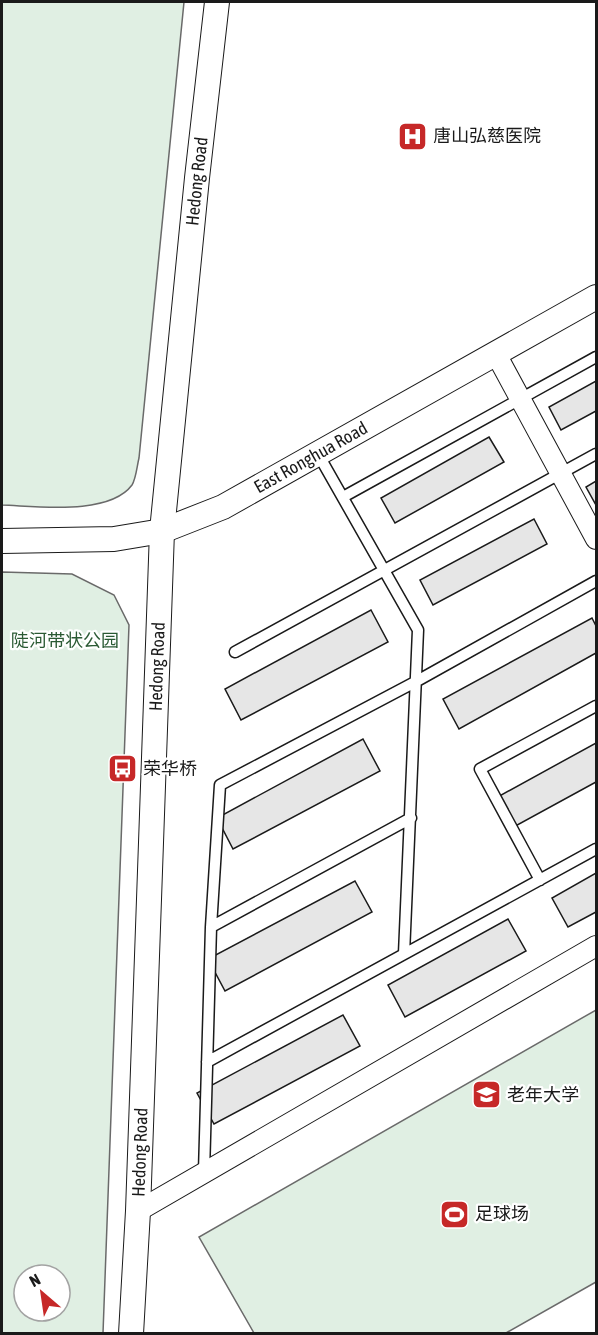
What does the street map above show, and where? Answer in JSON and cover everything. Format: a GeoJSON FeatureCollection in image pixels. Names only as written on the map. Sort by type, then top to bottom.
{"type":"FeatureCollection","features":[{"type":"Feature","properties":{"kind":"street","name":"Hedong Road"},"geometry":{"type":"LineString","coordinates":[[131,1334],[138,1211],[162,531],[217,2]]}},
{"type":"Feature","properties":{"kind":"street","name":"East Ronghua Road"},"geometry":{"type":"LineString","coordinates":[[2,542],[114,539],[162,531],[223,507],[597,297]]}},
{"type":"Feature","properties":{"kind":"street"},"geometry":{"type":"LineString","coordinates":[[496,354],[597,539]]}},
{"type":"Feature","properties":{"kind":"street"},"geometry":{"type":"LineString","coordinates":[[138,1211],[597,945]]}},
{"type":"Feature","properties":{"kind":"lane"},"geometry":{"type":"LineString","coordinates":[[344,497],[597,357]]}},
{"type":"Feature","properties":{"kind":"lane"},"geometry":{"type":"LineString","coordinates":[[318,453],[418,630],[404,954]]}},
{"type":"Feature","properties":{"kind":"lane"},"geometry":{"type":"LineString","coordinates":[[235,652],[597,454]]}},
{"type":"Feature","properties":{"kind":"lane"},"geometry":{"type":"LineString","coordinates":[[204,1172],[211,927],[220,785],[417,681],[597,581]]}},
{"type":"Feature","properties":{"kind":"lane"},"geometry":{"type":"LineString","coordinates":[[540,880],[480,769],[597,706]]}},
{"type":"Feature","properties":{"kind":"lane"},"geometry":{"type":"LineString","coordinates":[[211,927],[411,818]]}},
{"type":"Feature","properties":{"kind":"lane"},"geometry":{"type":"LineString","coordinates":[[207,1062],[597,849]]}},
{"type":"Feature","properties":{"kind":"green space"},"geometry":{"type":"Polygon","coordinates":[[[2,2],[184,2],[139,458],[132,485],[121,495],[90,505],[52,507],[2,505],[2,2]]]}},
{"type":"Feature","properties":{"kind":"green space","name":"陡河带状公园"},"geometry":{"type":"Polygon","coordinates":[[[2,572],[72,574],[114,595],[129,625],[103,1333],[2,1333],[2,572]]]}},
{"type":"Feature","properties":{"kind":"green space","name":"老年大学"},"geometry":{"type":"Polygon","coordinates":[[[596,1010],[596,1282],[506,1333],[254,1333],[199,1237],[596,1010]]]}},
{"type":"Feature","properties":{"kind":"building"},"geometry":{"type":"Polygon","coordinates":[[[596,381],[596,411],[561,430],[549,407],[596,381]]]}},
{"type":"Feature","properties":{"kind":"building"},"geometry":{"type":"Polygon","coordinates":[[[489,437],[504,462],[395,523],[381,498],[489,437]]]}},
{"type":"Feature","properties":{"kind":"building"},"geometry":{"type":"Polygon","coordinates":[[[596,481],[596,505],[586,487],[596,481]]]}},
{"type":"Feature","properties":{"kind":"building"},"geometry":{"type":"Polygon","coordinates":[[[534,519],[547,544],[433,605],[420,580],[534,519]]]}},
{"type":"Feature","properties":{"kind":"building"},"geometry":{"type":"Polygon","coordinates":[[[371,610],[388,642],[241,720],[225,689],[371,610]]]}},
{"type":"Feature","properties":{"kind":"building"},"geometry":{"type":"Polygon","coordinates":[[[592,618],[596,626],[596,653],[459,729],[443,699],[592,618]]]}},
{"type":"Feature","properties":{"kind":"building"},"geometry":{"type":"Polygon","coordinates":[[[363,739],[380,771],[233,849],[217,818],[363,739]]]}},
{"type":"Feature","properties":{"kind":"building"},"geometry":{"type":"Polygon","coordinates":[[[596,743],[596,782],[510,829],[494,799],[596,743]]]}},
{"type":"Feature","properties":{"kind":"building"},"geometry":{"type":"Polygon","coordinates":[[[596,873],[596,912],[568,927],[552,898],[596,873]]]}},
{"type":"Feature","properties":{"kind":"building"},"geometry":{"type":"Polygon","coordinates":[[[355,881],[372,912],[225,991],[208,959],[355,881]]]}},
{"type":"Feature","properties":{"kind":"building"},"geometry":{"type":"Polygon","coordinates":[[[508,919],[526,951],[405,1017],[388,985],[508,919]]]}},
{"type":"Feature","properties":{"kind":"building"},"geometry":{"type":"Polygon","coordinates":[[[343,1015],[360,1046],[214,1124],[197,1093],[343,1015]]]}},
{"type":"Feature","properties":{"kind":"place","name":"唐山弘慈医院"},"geometry":{"type":"Point","coordinates":[412,136]}},
{"type":"Feature","properties":{"kind":"place","name":"荣华桥"},"geometry":{"type":"Point","coordinates":[122,769]}},
{"type":"Feature","properties":{"kind":"place","name":"老年大学"},"geometry":{"type":"Point","coordinates":[486,1095]}},
{"type":"Feature","properties":{"kind":"place","name":"足球场"},"geometry":{"type":"Point","coordinates":[454,1214]}}]}
